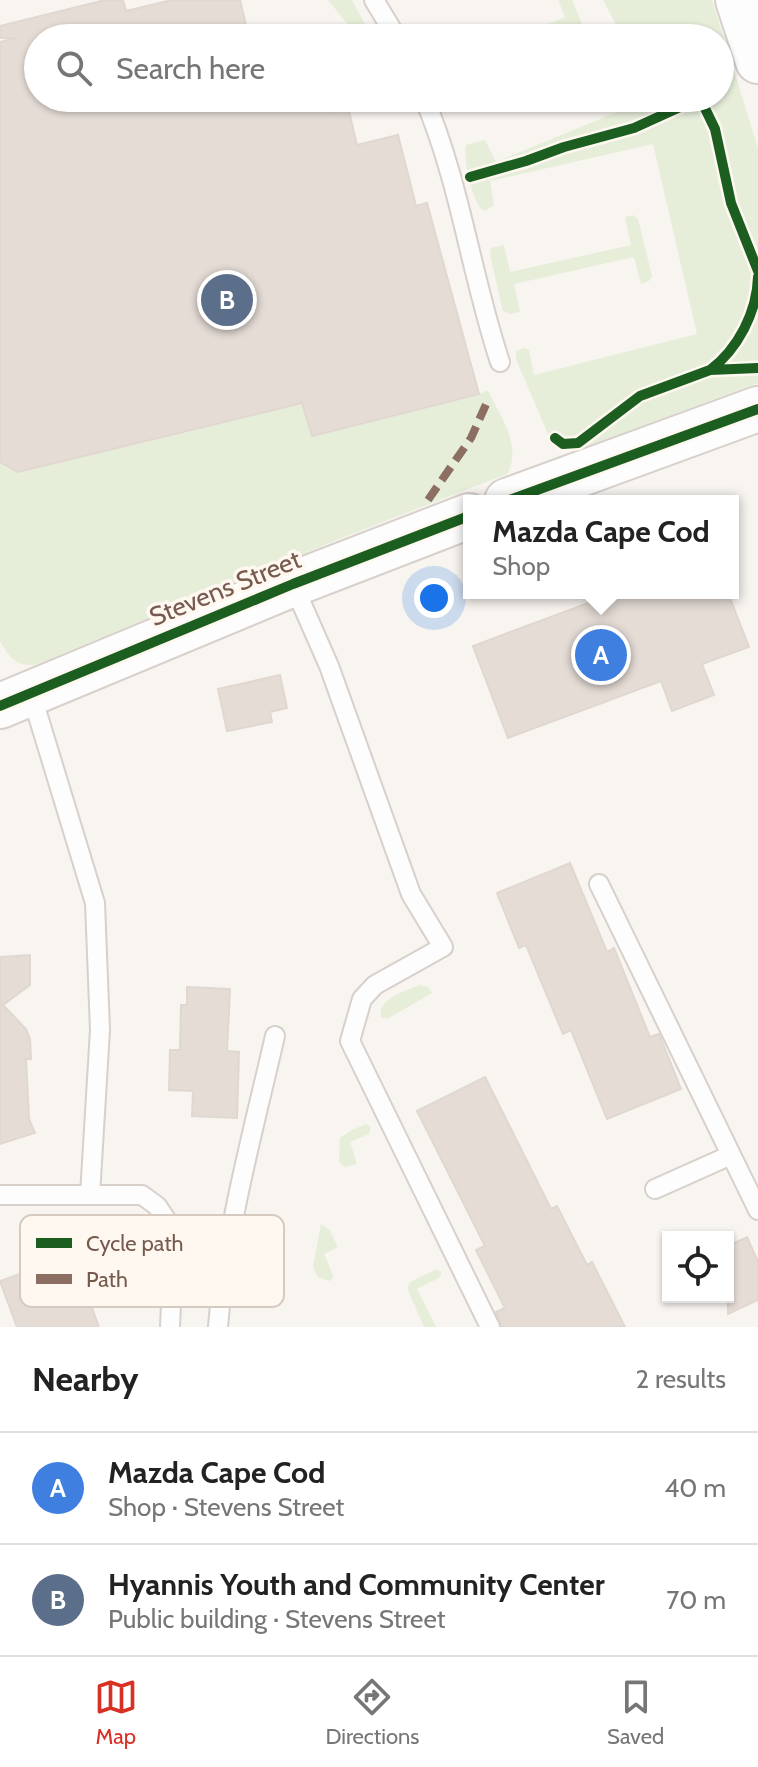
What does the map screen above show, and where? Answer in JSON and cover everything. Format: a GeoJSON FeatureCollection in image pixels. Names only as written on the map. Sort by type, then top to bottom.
{"type":"FeatureCollection","features":[{"type":"Feature","properties":{"kind":"street"},"geometry":{"type":"LineString","coordinates":[[738,0],[758,61]]}},
{"type":"Feature","properties":{"kind":"street"},"geometry":{"type":"LineString","coordinates":[[523,495],[758,409]]}},
{"type":"Feature","properties":{"kind":"street","name":"Stevens Street"},"geometry":{"type":"LineString","coordinates":[[15,699],[293,584],[463,518]]}},
{"type":"Feature","properties":{"kind":"lane"},"geometry":{"type":"LineString","coordinates":[[374,0],[389,24]]}},
{"type":"Feature","properties":{"kind":"lane"},"geometry":{"type":"LineString","coordinates":[[430,112],[440,135],[485,317],[500,362]]}},
{"type":"Feature","properties":{"kind":"lane"},"geometry":{"type":"LineString","coordinates":[[293,584],[329,666],[411,894],[443,947],[375,985],[362,999],[350,1041],[490,1327]]}},
{"type":"Feature","properties":{"kind":"lane"},"geometry":{"type":"LineString","coordinates":[[15,699],[95,903],[100,1030],[90,1195]]}},
{"type":"Feature","properties":{"kind":"lane"},"geometry":{"type":"LineString","coordinates":[[599,884],[758,1210]]}},
{"type":"Feature","properties":{"kind":"lane"},"geometry":{"type":"LineString","coordinates":[[235,1215],[275,1036]]}},
{"type":"Feature","properties":{"kind":"lane"},"geometry":{"type":"LineString","coordinates":[[655,1189],[731,1155]]}},
{"type":"Feature","properties":{"kind":"lane"},"geometry":{"type":"LineString","coordinates":[[0,1195],[142,1195],[164,1215]]}},
{"type":"Feature","properties":{"kind":"lane"},"geometry":{"type":"LineString","coordinates":[[170,1327],[171,1307]]}},
{"type":"Feature","properties":{"kind":"lane"},"geometry":{"type":"LineString","coordinates":[[218,1327],[219,1307]]}},
{"type":"Feature","properties":{"kind":"green space"},"geometry":{"type":"Polygon","coordinates":[[[328,0],[352,0],[365,24],[347,24],[328,0]]]}},
{"type":"Feature","properties":{"kind":"green space"},"geometry":{"type":"Polygon","coordinates":[[[558,0],[572,0],[582,24],[549,24],[565,17],[558,0]]]}},
{"type":"Feature","properties":{"kind":"green space"},"geometry":{"type":"Polygon","coordinates":[[[603,0],[712,0],[719,24],[616,24],[603,0]]]}},
{"type":"Feature","properties":{"kind":"green space"},"geometry":{"type":"Polygon","coordinates":[[[734,71],[758,148],[758,383],[585,446],[564,447],[552,440],[516,359],[516,351],[529,350],[534,375],[697,334],[653,144],[490,181],[494,206],[484,211],[472,190],[466,145],[485,140],[496,162],[617,112],[734,112],[734,71]]]}},
{"type":"Feature","properties":{"kind":"green space"},"geometry":{"type":"Polygon","coordinates":[[[633,215],[638,219],[652,276],[649,281],[641,284],[634,257],[514,284],[520,312],[510,314],[503,311],[491,248],[504,245],[510,272],[631,245],[625,217],[633,215]]]}},
{"type":"Feature","properties":{"kind":"green space"},"geometry":{"type":"Polygon","coordinates":[[[488,390],[511,442],[511,464],[507,474],[339,539],[38,664],[15,660],[0,641],[0,462],[19,472],[302,403],[479,394],[488,390]]]}},
{"type":"Feature","properties":{"kind":"green space"},"geometry":{"type":"Polygon","coordinates":[[[419,985],[428,987],[432,993],[389,1018],[381,1018],[383,1005],[387,1001],[419,985]]]}},
{"type":"Feature","properties":{"kind":"green space"},"geometry":{"type":"Polygon","coordinates":[[[366,1124],[371,1127],[369,1134],[350,1142],[357,1164],[345,1167],[339,1162],[340,1138],[366,1124]]]}},
{"type":"Feature","properties":{"kind":"green space"},"geometry":{"type":"Polygon","coordinates":[[[321,1224],[329,1229],[338,1247],[324,1254],[334,1278],[329,1281],[318,1277],[313,1267],[321,1224]]]}},
{"type":"Feature","properties":{"kind":"green space"},"geometry":{"type":"Polygon","coordinates":[[[437,1269],[442,1273],[439,1278],[417,1289],[436,1327],[424,1327],[407,1288],[410,1282],[437,1269]]]}},
{"type":"Feature","properties":{"kind":"building"},"geometry":{"type":"Polygon","coordinates":[[[105,0],[123,0],[126,11],[172,0],[240,0],[246,24],[24,24],[24,112],[349,112],[357,145],[398,135],[416,206],[427,203],[479,394],[312,436],[302,403],[18,472],[0,462],[0,42],[16,38],[0,38],[0,26],[105,0]]]}},
{"type":"Feature","properties":{"kind":"building"},"geometry":{"type":"Polygon","coordinates":[[[599,599],[730,599],[749,647],[702,664],[714,695],[672,711],[661,681],[508,738],[473,646],[599,599]]]}},
{"type":"Feature","properties":{"kind":"building"},"geometry":{"type":"Polygon","coordinates":[[[280,675],[287,708],[270,712],[272,722],[227,731],[218,689],[280,675]]]}},
{"type":"Feature","properties":{"kind":"building"},"geometry":{"type":"Polygon","coordinates":[[[570,863],[607,952],[614,948],[650,1037],[659,1034],[681,1089],[607,1119],[571,1030],[563,1034],[526,945],[519,948],[497,893],[570,863]]]}},
{"type":"Feature","properties":{"kind":"building"},"geometry":{"type":"Polygon","coordinates":[[[30,955],[30,985],[3,1005],[26,1029],[30,1039],[31,1059],[26,1059],[29,1119],[35,1133],[0,1144],[0,957],[30,955]]]}},
{"type":"Feature","properties":{"kind":"building"},"geometry":{"type":"Polygon","coordinates":[[[187,987],[230,989],[227,1051],[239,1052],[237,1118],[192,1116],[193,1091],[169,1090],[170,1050],[180,1050],[181,1005],[187,1005],[187,987]]]}},
{"type":"Feature","properties":{"kind":"building"},"geometry":{"type":"Polygon","coordinates":[[[485,1077],[551,1209],[557,1206],[587,1265],[592,1262],[625,1327],[502,1327],[496,1312],[505,1308],[476,1250],[485,1246],[417,1111],[485,1077]]]}},
{"type":"Feature","properties":{"kind":"building"},"geometry":{"type":"Polygon","coordinates":[[[747,1237],[758,1262],[758,1300],[728,1314],[728,1303],[734,1303],[734,1243],[747,1237]]]}},
{"type":"Feature","properties":{"kind":"building"},"geometry":{"type":"Polygon","coordinates":[[[20,1274],[20,1307],[92,1307],[99,1327],[17,1327],[0,1281],[20,1274]]]}},
{"type":"Feature","properties":{"kind":"marked path"},"geometry":{"type":"LineString","coordinates":[[428,500],[471,438],[488,400]]}},
{"type":"Feature","properties":{"kind":"cycle path"},"geometry":{"type":"LineString","coordinates":[[470,177],[634,128],[669,112]]}},
{"type":"Feature","properties":{"kind":"cycle path"},"geometry":{"type":"LineString","coordinates":[[707,112],[715,129],[731,203],[758,271]]}},
{"type":"Feature","properties":{"kind":"cycle path"},"geometry":{"type":"LineString","coordinates":[[710,370],[729,352],[744,329],[754,303],[758,277]]}},
{"type":"Feature","properties":{"kind":"cycle path"},"geometry":{"type":"LineString","coordinates":[[555,438],[563,444],[578,443],[640,396],[710,370],[758,368]]}},
{"type":"Feature","properties":{"kind":"cycle path"},"geometry":{"type":"LineString","coordinates":[[523,495],[758,409]]}},
{"type":"Feature","properties":{"kind":"cycle path"},"geometry":{"type":"LineString","coordinates":[[0,706],[293,584],[463,518]]}},
{"type":"Feature","properties":{"kind":"place","name":"Hyannis Youth and Community Center"},"geometry":{"type":"Point","coordinates":[227,300]}},
{"type":"Feature","properties":{"kind":"place","name":"Mazda Cape Cod"},"geometry":{"type":"Point","coordinates":[601,655]}}]}
